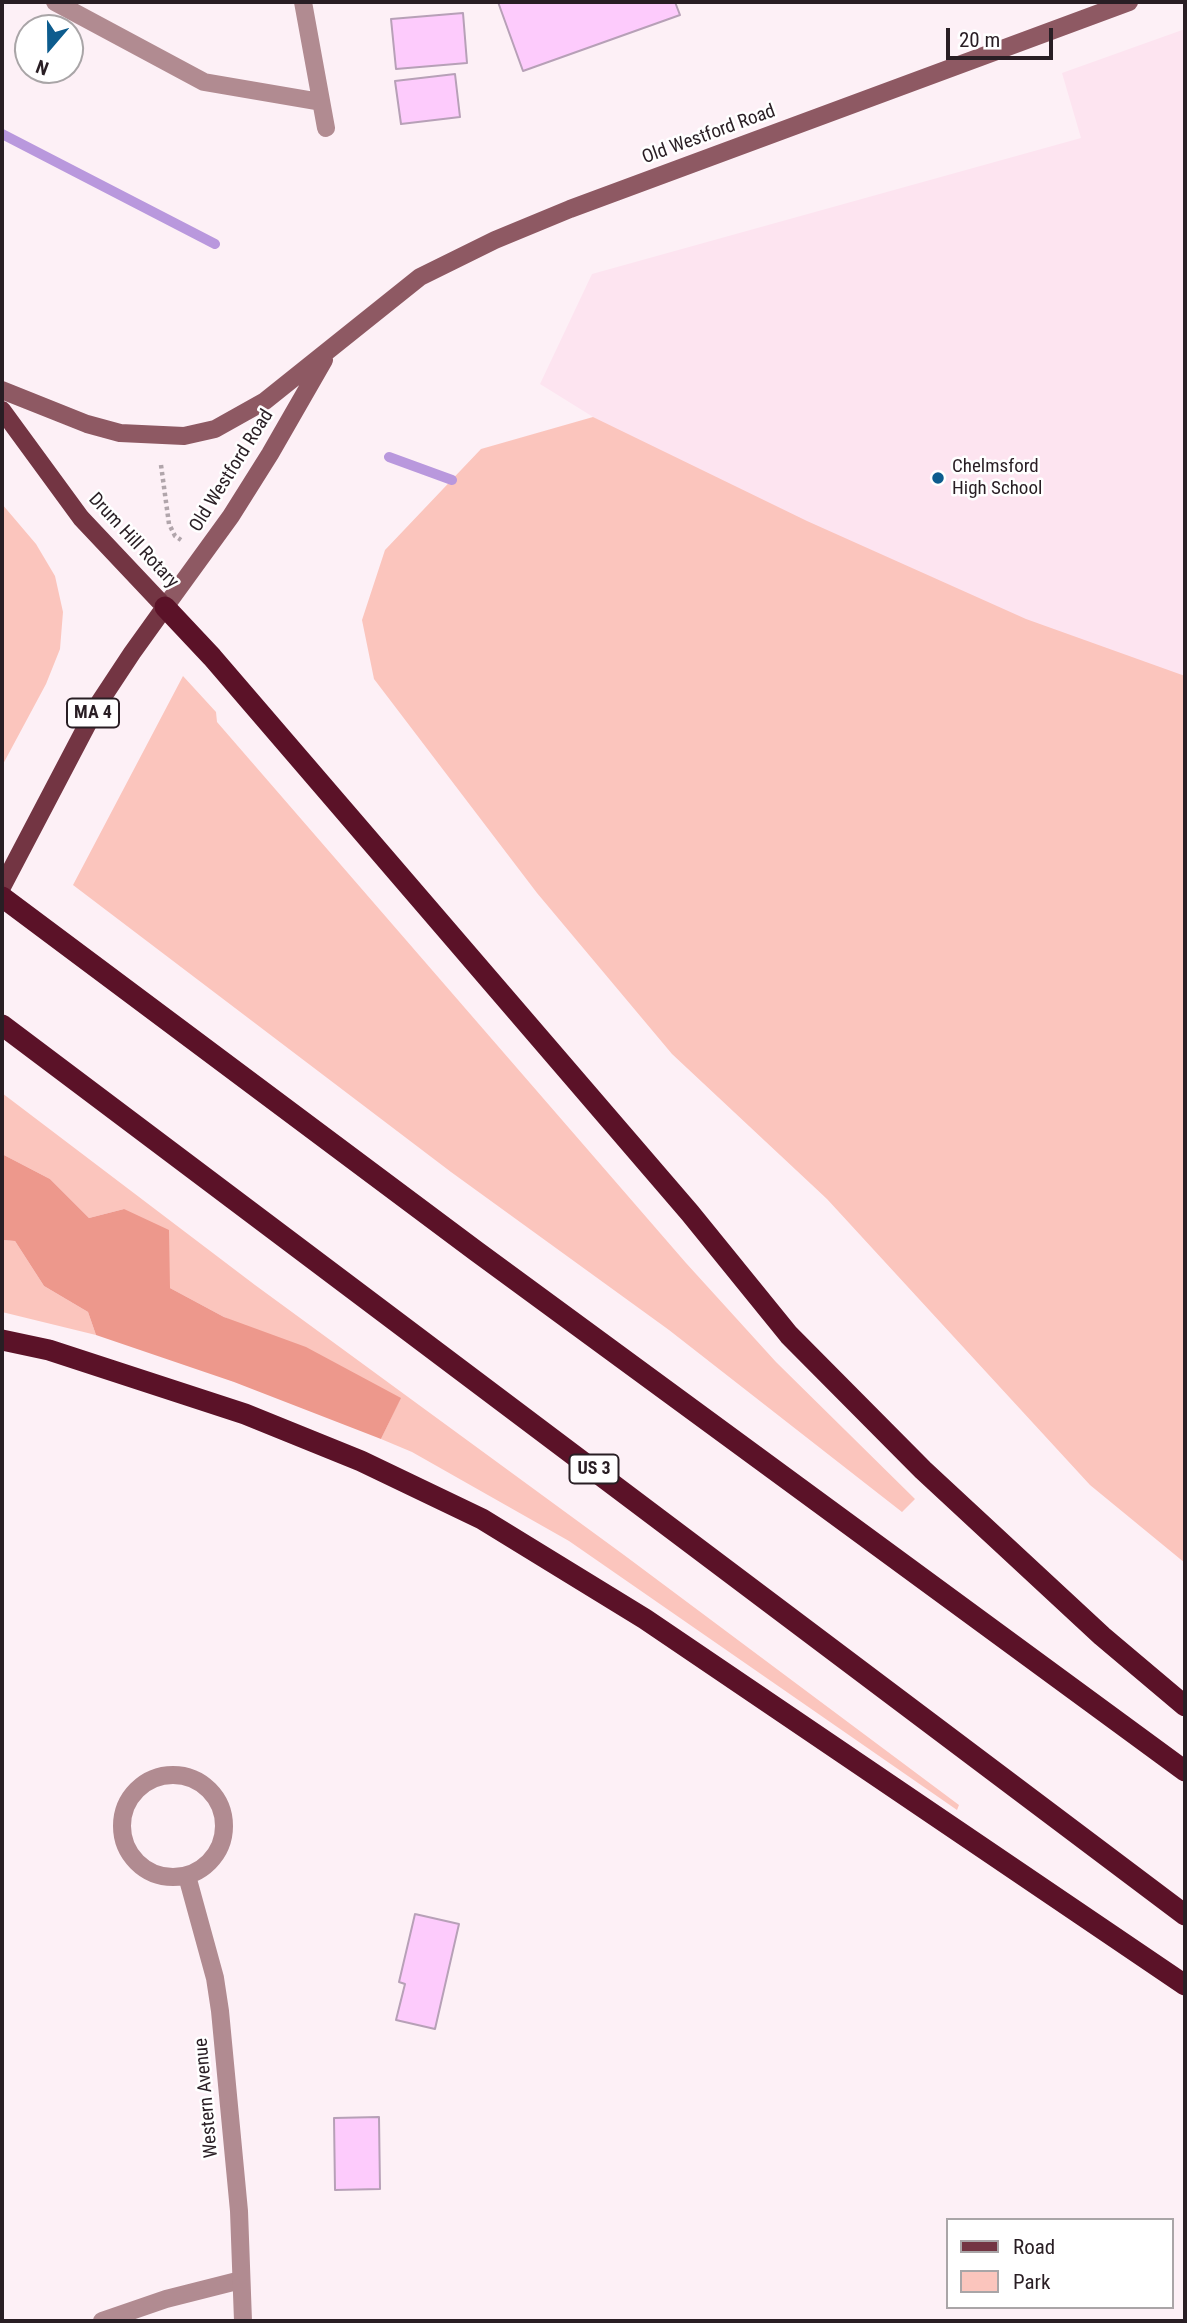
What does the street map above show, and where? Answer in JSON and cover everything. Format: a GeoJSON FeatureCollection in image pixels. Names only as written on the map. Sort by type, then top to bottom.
{"type":"FeatureCollection","features":[{"type":"Feature","properties":{"kind":"highway"},"geometry":{"type":"LineString","coordinates":[[165,607],[212,657],[690,1213],[789,1335],[923,1470],[1102,1636],[1185,1706]]}},
{"type":"Feature","properties":{"kind":"highway"},"geometry":{"type":"LineString","coordinates":[[2,897],[476,1251],[1185,1771]]}},
{"type":"Feature","properties":{"kind":"highway","name":"US 3"},"geometry":{"type":"LineString","coordinates":[[2,1025],[1185,1915]]}},
{"type":"Feature","properties":{"kind":"highway"},"geometry":{"type":"LineString","coordinates":[[2,1340],[49,1350],[245,1414],[361,1461],[482,1518],[645,1619],[1185,1985]]}},
{"type":"Feature","properties":{"kind":"main road","name":"Old Westford Road"},"geometry":{"type":"LineString","coordinates":[[2,390],[87,424],[120,433],[184,436],[215,429],[265,401],[420,277],[495,240],[570,208],[1129,2]]}},
{"type":"Feature","properties":{"kind":"main road","name":"Old Westford Road"},"geometry":{"type":"LineString","coordinates":[[165,607],[231,516],[328,353]]}},
{"type":"Feature","properties":{"kind":"main road","name":"Drum Hill Rotary"},"geometry":{"type":"LineString","coordinates":[[2,410],[81,518],[165,607],[97,706],[2,887]]}},
{"type":"Feature","properties":{"kind":"street"},"geometry":{"type":"LineString","coordinates":[[55,2],[204,82],[321,102]]}},
{"type":"Feature","properties":{"kind":"street"},"geometry":{"type":"LineString","coordinates":[[303,2],[326,128]]}},
{"type":"Feature","properties":{"kind":"street"},"geometry":{"type":"LineString","coordinates":[[163,1776],[186,1776],[206,1786],[214,1794],[224,1814],[224,1837],[215,1857],[207,1865],[187,1876],[166,1877],[145,1869],[130,1853],[122,1833],[128,1801],[142,1784],[163,1776]]}},
{"type":"Feature","properties":{"kind":"street","name":"Western Avenue"},"geometry":{"type":"LineString","coordinates":[[187,1876],[215,1978],[239,2211],[243,2321]]}},
{"type":"Feature","properties":{"kind":"street"},"geometry":{"type":"LineString","coordinates":[[102,2321],[166,2299],[241,2280]]}},
{"type":"Feature","properties":{"kind":"path"},"geometry":{"type":"LineString","coordinates":[[161,465],[169,524],[175,536],[187,544]]}},
{"type":"Feature","properties":{"kind":"shaded area","name":"Chelmsford High School"},"geometry":{"type":"Polygon","coordinates":[[[1185,29],[1185,1087],[843,572],[540,384],[592,274],[1081,138],[1062,73],[1185,29]]]}},
{"type":"Feature","properties":{"kind":"shaded area"},"geometry":{"type":"Polygon","coordinates":[[[2,1154],[50,1179],[89,1218],[124,1209],[169,1230],[170,1288],[224,1317],[306,1347],[401,1398],[381,1439],[234,1382],[96,1335],[88,1312],[44,1286],[15,1241],[2,1240],[2,1154]]]}},
{"type":"Feature","properties":{"kind":"green space"},"geometry":{"type":"Polygon","coordinates":[[[593,417],[807,521],[1026,619],[1185,676],[1185,1563],[1090,1485],[827,1199],[672,1054],[537,893],[374,679],[362,620],[385,550],[481,449],[593,417]]]}},
{"type":"Feature","properties":{"kind":"green space"},"geometry":{"type":"Polygon","coordinates":[[[2,504],[36,544],[55,576],[63,612],[60,649],[46,684],[2,766],[2,504]]]}},
{"type":"Feature","properties":{"kind":"green space"},"geometry":{"type":"Polygon","coordinates":[[[183,676],[216,712],[217,722],[686,1263],[776,1362],[915,1499],[902,1512],[669,1330],[451,1172],[73,885],[183,676]]]}},
{"type":"Feature","properties":{"kind":"green space"},"geometry":{"type":"Polygon","coordinates":[[[2,1093],[255,1285],[959,1805],[957,1810],[569,1541],[412,1452],[381,1439],[400,1399],[224,1317],[170,1288],[124,1209],[89,1218],[50,1179],[2,1154],[2,1093]]]}},
{"type":"Feature","properties":{"kind":"green space"},"geometry":{"type":"Polygon","coordinates":[[[2,1240],[15,1241],[44,1286],[88,1312],[96,1335],[2,1312],[2,1240]]]}},
{"type":"Feature","properties":{"kind":"building"},"geometry":{"type":"Polygon","coordinates":[[[498,2],[675,2],[680,15],[523,71],[498,2]]]}},
{"type":"Feature","properties":{"kind":"building"},"geometry":{"type":"Polygon","coordinates":[[[463,13],[467,63],[396,69],[391,19],[463,13]]]}},
{"type":"Feature","properties":{"kind":"building"},"geometry":{"type":"Polygon","coordinates":[[[455,74],[460,117],[401,124],[395,81],[455,74]]]}},
{"type":"Feature","properties":{"kind":"building"},"geometry":{"type":"Polygon","coordinates":[[[415,1914],[459,1924],[435,2029],[396,2020],[405,1984],[399,1982],[415,1914]]]}},
{"type":"Feature","properties":{"kind":"building"},"geometry":{"type":"Polygon","coordinates":[[[379,2117],[380,2189],[335,2190],[334,2118],[379,2117]]]}},
{"type":"Feature","properties":{"kind":"waterway"},"geometry":{"type":"LineString","coordinates":[[2,134],[215,244]]}},
{"type":"Feature","properties":{"kind":"waterway"},"geometry":{"type":"LineString","coordinates":[[389,457],[452,480]]}},
{"type":"Feature","properties":{"kind":"place","name":"Chelmsford High School"},"geometry":{"type":"Point","coordinates":[938,478]}}]}
